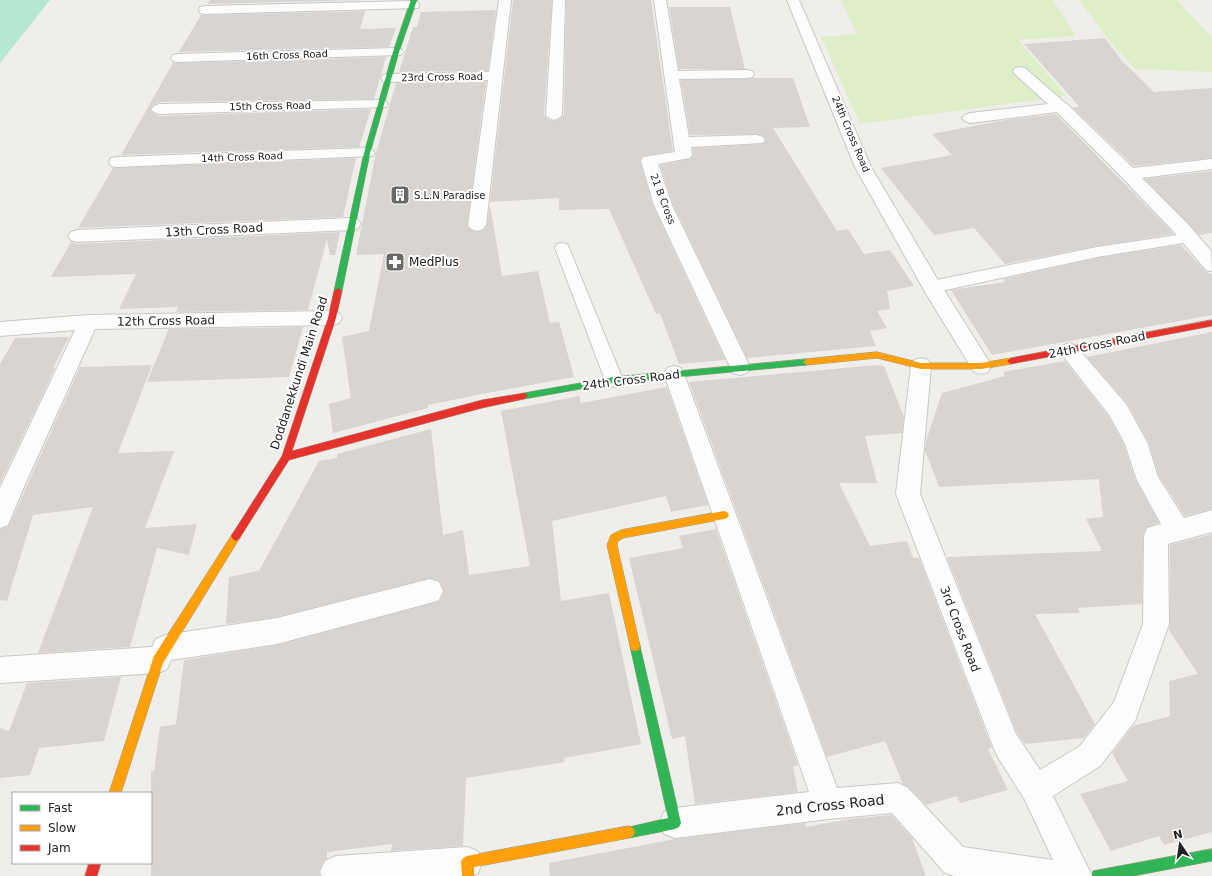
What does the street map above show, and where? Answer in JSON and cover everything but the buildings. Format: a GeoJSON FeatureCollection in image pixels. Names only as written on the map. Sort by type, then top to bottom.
{"type":"FeatureCollection","features":[{"type":"Feature","properties":{"kind":"street"},"geometry":{"type":"LineString","coordinates":[[477,225],[505,0]]}},
{"type":"Feature","properties":{"kind":"street"},"geometry":{"type":"LineString","coordinates":[[554,115],[559,0]]}},
{"type":"Feature","properties":{"kind":"street","name":"21 B Cross"},"geometry":{"type":"LineString","coordinates":[[660,0],[684,155],[648,161],[663,205],[740,367]]}},
{"type":"Feature","properties":{"kind":"street","name":"24th Cross Road"},"geometry":{"type":"LineString","coordinates":[[794,0],[864,167],[932,286],[982,366]]}},
{"type":"Feature","properties":{"kind":"street"},"geometry":{"type":"LineString","coordinates":[[205,10],[414,2]]}},
{"type":"Feature","properties":{"kind":"street","name":"Doddanekkundi Main Road"},"geometry":{"type":"LineString","coordinates":[[115,792],[162,654],[286,457],[332,318],[367,152],[396,52],[414,2]]}},
{"type":"Feature","properties":{"kind":"street","name":"16th Cross Road"},"geometry":{"type":"LineString","coordinates":[[178,58],[396,52]]}},
{"type":"Feature","properties":{"kind":"street"},"geometry":{"type":"LineString","coordinates":[[1020,71],[1062,107],[1201,244],[1212,264]]}},
{"type":"Feature","properties":{"kind":"street"},"geometry":{"type":"LineString","coordinates":[[672,75],[747,74]]}},
{"type":"Feature","properties":{"kind":"street","name":"23rd Cross Road"},"geometry":{"type":"LineString","coordinates":[[388,78],[496,76]]}},
{"type":"Feature","properties":{"kind":"street","name":"15th Cross Road"},"geometry":{"type":"LineString","coordinates":[[159,109],[380,104]]}},
{"type":"Feature","properties":{"kind":"street"},"geometry":{"type":"LineString","coordinates":[[970,118],[1062,107]]}},
{"type":"Feature","properties":{"kind":"street"},"geometry":{"type":"LineString","coordinates":[[682,142],[757,140]]}},
{"type":"Feature","properties":{"kind":"street","name":"14th Cross Road"},"geometry":{"type":"LineString","coordinates":[[117,162],[367,152]]}},
{"type":"Feature","properties":{"kind":"street"},"geometry":{"type":"LineString","coordinates":[[1129,174],[1212,164]]}},
{"type":"Feature","properties":{"kind":"street","name":"13th Cross Road"},"geometry":{"type":"LineString","coordinates":[[77,236],[352,224]]}},
{"type":"Feature","properties":{"kind":"street","name":"12th Cross Road"},"geometry":{"type":"LineString","coordinates":[[0,329],[89,322],[332,318]]}},
{"type":"Feature","properties":{"kind":"street"},"geometry":{"type":"LineString","coordinates":[[0,517],[11,489],[89,322]]}},
{"type":"Feature","properties":{"kind":"street","name":"24th Cross Road"},"geometry":{"type":"LineString","coordinates":[[286,457],[482,404],[614,380],[878,355],[921,366],[982,366],[1069,351],[1212,323]]}},
{"type":"Feature","properties":{"kind":"street"},"geometry":{"type":"LineString","coordinates":[[1069,351],[1118,410],[1136,442],[1148,480],[1178,530]]}},
{"type":"Feature","properties":{"kind":"street","name":"3rd Cross Road"},"geometry":{"type":"LineString","coordinates":[[921,366],[908,494],[1006,744],[1035,790],[1076,876]]}},
{"type":"Feature","properties":{"kind":"street"},"geometry":{"type":"LineString","coordinates":[[674,374],[828,804]]}},
{"type":"Feature","properties":{"kind":"street"},"geometry":{"type":"LineString","coordinates":[[336,872],[468,869],[675,823],[612,546],[614,538],[622,534],[724,515]]}},
{"type":"Feature","properties":{"kind":"street"},"geometry":{"type":"LineString","coordinates":[[1035,790],[1090,756],[1125,711],[1156,624],[1156,536],[1212,521]]}},
{"type":"Feature","properties":{"kind":"street"},"geometry":{"type":"LineString","coordinates":[[0,670],[162,654],[277,631],[430,591]]}},
{"type":"Feature","properties":{"kind":"street","name":"2nd Cross Road"},"geometry":{"type":"LineString","coordinates":[[675,823],[828,804],[898,798],[955,861],[1052,876]]}},
{"type":"Feature","properties":{"kind":"street"},"geometry":{"type":"LineString","coordinates":[[1098,876],[1212,855]]}},
{"type":"Feature","properties":{"kind":"street"},"geometry":{"type":"LineString","coordinates":[[91,876],[95,864]]}},
{"type":"Feature","properties":{"kind":"lane"},"geometry":{"type":"LineString","coordinates":[[932,286],[1097,252],[1201,244]]}},
{"type":"Feature","properties":{"kind":"lane"},"geometry":{"type":"LineString","coordinates":[[562,248],[614,380]]}},
{"type":"Feature","properties":{"kind":"green space"},"geometry":{"type":"Polygon","coordinates":[[[0,0],[50,0],[0,63],[0,0]]]}},
{"type":"Feature","properties":{"kind":"green space"},"geometry":{"type":"Polygon","coordinates":[[[841,0],[1053,0],[1076,36],[1018,40],[1066,96],[860,124],[821,37],[857,34],[841,0]]]}},
{"type":"Feature","properties":{"kind":"green space"},"geometry":{"type":"Polygon","coordinates":[[[1079,0],[1177,0],[1212,38],[1212,72],[1135,69],[1107,38],[1079,0]]]}},
{"type":"Feature","properties":{"kind":"traffic: fast"},"geometry":{"type":"LineString","coordinates":[[338,291],[367,153],[396,52],[414,0]]}},
{"type":"Feature","properties":{"kind":"traffic: fast"},"geometry":{"type":"LineString","coordinates":[[524,396],[614,380],[807,362]]}},
{"type":"Feature","properties":{"kind":"traffic: fast"},"geometry":{"type":"LineString","coordinates":[[629,832],[675,823],[635,646]]}},
{"type":"Feature","properties":{"kind":"traffic: fast"},"geometry":{"type":"LineString","coordinates":[[1098,876],[1212,855]]}},
{"type":"Feature","properties":{"kind":"traffic: slow"},"geometry":{"type":"LineString","coordinates":[[807,362],[877,355],[921,366],[981,366],[1011,361]]}},
{"type":"Feature","properties":{"kind":"traffic: slow"},"geometry":{"type":"LineString","coordinates":[[635,646],[612,545],[614,538],[621,534],[724,515]]}},
{"type":"Feature","properties":{"kind":"traffic: slow"},"geometry":{"type":"LineString","coordinates":[[115,792],[158,660],[236,536]]}},
{"type":"Feature","properties":{"kind":"traffic: slow"},"geometry":{"type":"LineString","coordinates":[[468,876],[467,862],[629,832]]}},
{"type":"Feature","properties":{"kind":"traffic: jam"},"geometry":{"type":"LineString","coordinates":[[236,536],[286,457],[332,318],[338,291]]}},
{"type":"Feature","properties":{"kind":"traffic: jam"},"geometry":{"type":"LineString","coordinates":[[1011,361],[1212,323]]}},
{"type":"Feature","properties":{"kind":"traffic: jam"},"geometry":{"type":"LineString","coordinates":[[286,457],[482,404],[524,396]]}},
{"type":"Feature","properties":{"kind":"traffic: jam"},"geometry":{"type":"LineString","coordinates":[[91,876],[95,864]]}},
{"type":"Feature","properties":{"kind":"place","name":"S.L.N Paradise"},"geometry":{"type":"Point","coordinates":[400,195]}},
{"type":"Feature","properties":{"kind":"place","name":"MedPlus"},"geometry":{"type":"Point","coordinates":[395,262]}}]}
